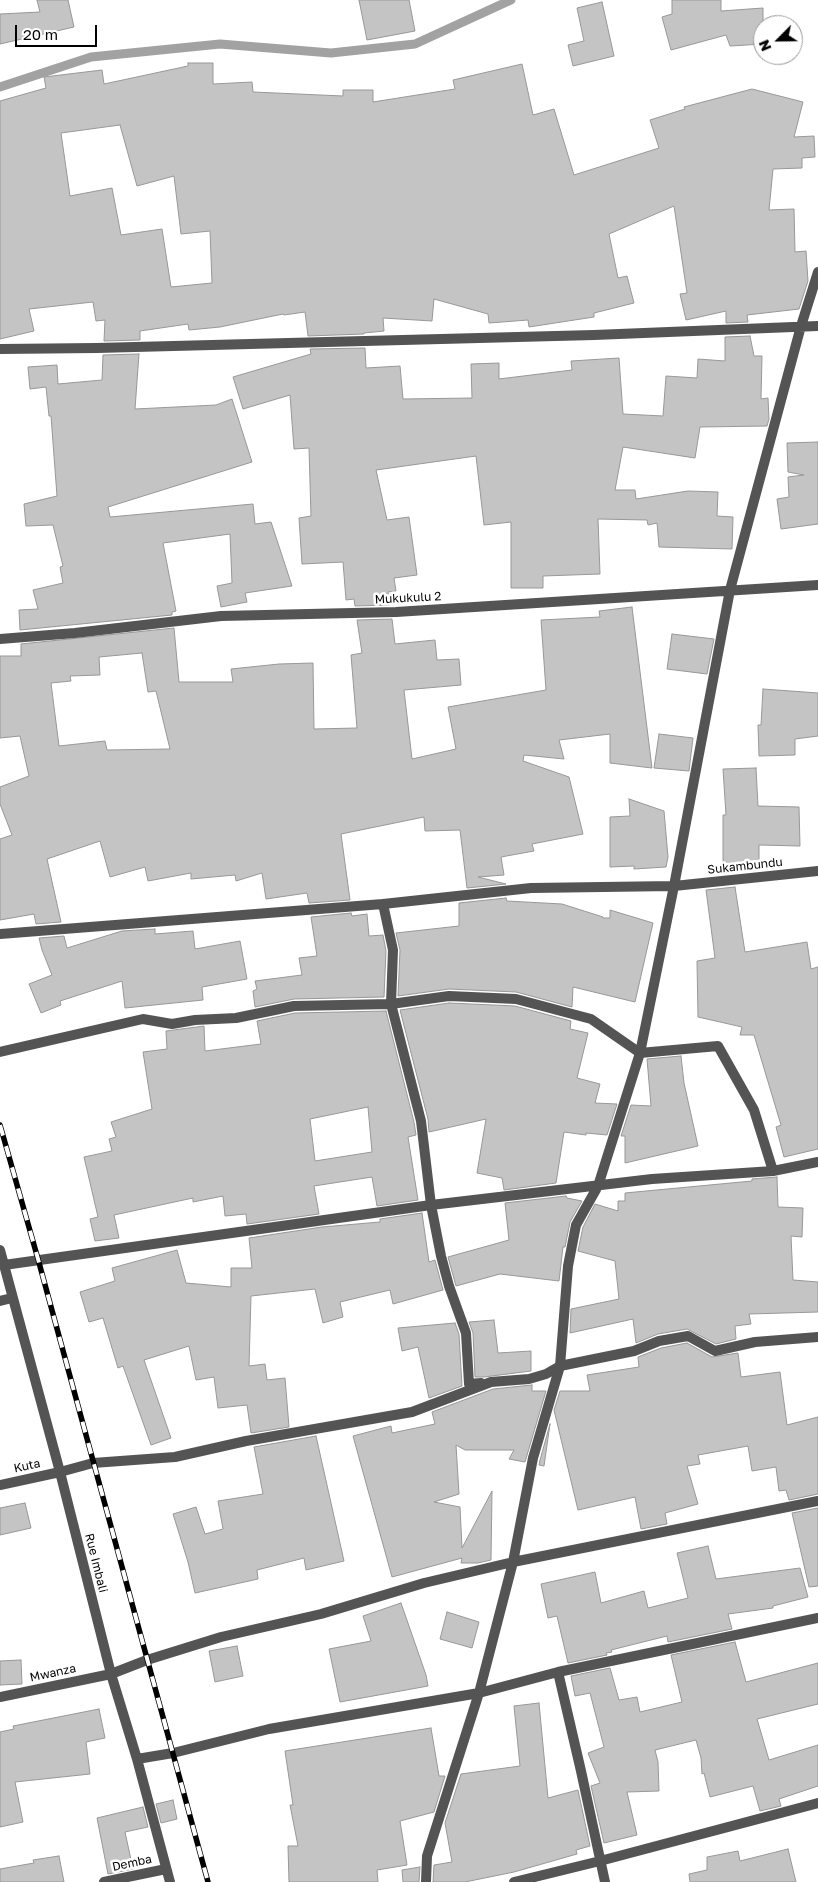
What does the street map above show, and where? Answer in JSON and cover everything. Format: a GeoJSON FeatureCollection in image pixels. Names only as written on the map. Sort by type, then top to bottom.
{"type":"FeatureCollection","features":[{"type":"Feature","properties":{"kind":"street"},"geometry":{"type":"LineString","coordinates":[[426,1882],[427,1856],[479,1693],[514,1562],[533,1458],[560,1366],[568,1266],[576,1225],[598,1186],[640,1053],[674,886],[730,590],[801,326],[818,272]]}},
{"type":"Feature","properties":{"kind":"street"},"geometry":{"type":"LineString","coordinates":[[0,349],[546,336],[818,326]]}},
{"type":"Feature","properties":{"kind":"street","name":"Mukukulu 2"},"geometry":{"type":"LineString","coordinates":[[0,638],[221,616],[396,612],[818,585]]}},
{"type":"Feature","properties":{"kind":"street","name":"Sukambundu"},"geometry":{"type":"LineString","coordinates":[[0,934],[383,904],[530,888],[674,886],[818,871]]}},
{"type":"Feature","properties":{"kind":"street"},"geometry":{"type":"LineString","coordinates":[[383,904],[393,950],[391,1004],[421,1121],[431,1205],[449,1286],[466,1333],[470,1384],[529,1378],[546,1374],[560,1366],[605,1358],[634,1351],[659,1341],[688,1336],[715,1351],[755,1342],[818,1337]]}},
{"type":"Feature","properties":{"kind":"street"},"geometry":{"type":"LineString","coordinates":[[0,1052],[143,1019],[172,1024],[195,1020],[236,1018],[294,1006],[391,1004],[449,996],[516,1000],[591,1019],[640,1053],[718,1046],[754,1110],[773,1171]]}},
{"type":"Feature","properties":{"kind":"street"},"geometry":{"type":"LineString","coordinates":[[4,1265],[431,1205],[652,1179],[773,1171],[818,1162]]}},
{"type":"Feature","properties":{"kind":"street","name":"Rue Imbali"},"geometry":{"type":"LineString","coordinates":[[0,1250],[60,1472],[111,1674],[137,1759],[170,1882]]}},
{"type":"Feature","properties":{"kind":"street"},"geometry":{"type":"LineString","coordinates":[[0,1301],[12,1298]]}},
{"type":"Feature","properties":{"kind":"street","name":"Kuta"},"geometry":{"type":"LineString","coordinates":[[0,1485],[93,1463],[175,1457],[246,1441],[412,1412],[491,1382]]}},
{"type":"Feature","properties":{"kind":"street","name":"Mwanza"},"geometry":{"type":"LineString","coordinates":[[0,1697],[111,1674],[147,1660],[221,1637],[321,1614],[424,1583],[514,1562],[818,1501]]}},
{"type":"Feature","properties":{"kind":"street"},"geometry":{"type":"LineString","coordinates":[[137,1759],[173,1753],[269,1729],[479,1693],[558,1672],[818,1618]]}},
{"type":"Feature","properties":{"kind":"street"},"geometry":{"type":"LineString","coordinates":[[558,1672],[605,1882]]}},
{"type":"Feature","properties":{"kind":"street"},"geometry":{"type":"LineString","coordinates":[[514,1882],[818,1803]]}},
{"type":"Feature","properties":{"kind":"street","name":"Demba"},"geometry":{"type":"LineString","coordinates":[[104,1882],[166,1869]]}},
{"type":"Feature","properties":{"kind":"building"},"geometry":{"type":"Polygon","coordinates":[[[37,0],[68,0],[74,27],[0,44],[0,14],[40,12],[37,0]]]}},
{"type":"Feature","properties":{"kind":"building"},"geometry":{"type":"Polygon","coordinates":[[[359,0],[409,0],[415,31],[367,40],[359,0]]]}},
{"type":"Feature","properties":{"kind":"building"},"geometry":{"type":"Polygon","coordinates":[[[672,0],[721,0],[721,11],[763,8],[763,15],[753,15],[753,45],[730,46],[726,35],[671,50],[662,17],[672,14],[672,0]]]}},
{"type":"Feature","properties":{"kind":"building"},"geometry":{"type":"Polygon","coordinates":[[[602,2],[614,56],[573,66],[568,45],[584,41],[577,8],[602,2]]]}},
{"type":"Feature","properties":{"kind":"building"},"geometry":{"type":"Polygon","coordinates":[[[188,63],[213,63],[213,84],[252,82],[253,92],[343,96],[343,90],[373,90],[373,102],[455,89],[453,80],[522,64],[533,115],[554,109],[574,175],[659,148],[650,120],[685,109],[684,107],[752,89],[803,102],[794,137],[814,136],[815,157],[802,158],[802,168],[773,169],[769,210],[794,209],[795,252],[806,251],[808,281],[799,309],[747,315],[748,322],[726,323],[726,311],[686,320],[680,294],[687,293],[674,206],[609,234],[618,278],[627,276],[634,303],[594,313],[594,317],[529,327],[528,320],[489,323],[488,314],[434,299],[432,321],[383,318],[384,331],[364,334],[308,336],[305,312],[283,314],[220,327],[189,330],[188,324],[140,331],[140,340],[104,341],[105,320],[96,321],[93,302],[29,309],[34,331],[0,339],[0,101],[46,88],[44,77],[102,70],[104,84],[188,66],[188,63]],[[120,125],[61,133],[70,196],[112,188],[121,235],[162,229],[171,287],[212,283],[210,231],[181,234],[174,176],[137,186],[120,125]]]}},
{"type":"Feature","properties":{"kind":"building"},"geometry":{"type":"Polygon","coordinates":[[[750,336],[754,356],[762,356],[761,399],[768,398],[769,419],[767,426],[700,427],[695,458],[623,447],[615,490],[635,490],[636,499],[688,491],[718,492],[717,516],[733,517],[732,549],[659,547],[657,523],[648,525],[647,520],[598,519],[600,574],[543,576],[543,588],[511,588],[511,522],[484,525],[476,456],[376,470],[387,520],[409,517],[417,575],[394,578],[396,591],[388,592],[390,605],[355,606],[354,599],[346,600],[343,562],[302,564],[299,518],[311,516],[309,448],[294,449],[290,395],[243,409],[233,377],[311,354],[310,349],[365,348],[366,368],[400,366],[403,399],[472,398],[471,364],[499,363],[499,379],[572,370],[571,361],[619,358],[623,414],[663,416],[666,376],[697,378],[698,359],[725,361],[725,337],[750,336]]]}},
{"type":"Feature","properties":{"kind":"building"},"geometry":{"type":"Polygon","coordinates":[[[139,354],[135,409],[216,405],[232,399],[252,462],[108,507],[110,517],[253,504],[255,524],[271,522],[292,586],[245,593],[247,602],[221,607],[217,586],[232,583],[230,534],[163,543],[176,611],[172,612],[172,615],[20,630],[19,610],[38,609],[33,590],[63,583],[60,567],[63,566],[53,525],[26,526],[24,504],[57,496],[51,416],[49,416],[46,387],[30,389],[28,367],[57,365],[58,384],[102,380],[103,355],[139,354]]]}},
{"type":"Feature","properties":{"kind":"building"},"geometry":{"type":"Polygon","coordinates":[[[818,442],[818,524],[781,529],[777,499],[789,497],[788,477],[804,475],[788,472],[787,443],[818,442]]]}},
{"type":"Feature","properties":{"kind":"building"},"geometry":{"type":"Polygon","coordinates":[[[632,607],[652,768],[610,763],[610,734],[559,740],[564,759],[524,755],[523,761],[569,777],[583,834],[532,844],[534,851],[501,857],[504,875],[478,877],[506,884],[467,888],[460,830],[425,831],[424,817],[341,834],[350,900],[309,903],[307,893],[266,899],[262,873],[236,881],[235,875],[191,879],[191,873],[148,881],[145,867],[110,877],[100,841],[47,859],[61,922],[36,924],[34,914],[0,920],[0,839],[12,835],[0,804],[0,787],[29,776],[20,736],[0,738],[0,656],[21,656],[21,644],[174,628],[179,682],[233,682],[231,669],[313,663],[314,729],[357,728],[351,655],[362,653],[357,620],[392,619],[395,644],[435,640],[437,660],[459,659],[461,685],[404,690],[412,759],[456,749],[448,707],[546,690],[541,620],[600,617],[599,611],[632,607]],[[142,653],[99,657],[100,675],[70,676],[71,681],[51,683],[59,746],[105,741],[107,750],[170,749],[156,691],[148,692],[142,653]]]}},
{"type":"Feature","properties":{"kind":"building"},"geometry":{"type":"Polygon","coordinates":[[[672,634],[714,639],[707,674],[667,669],[672,634]]]}},
{"type":"Feature","properties":{"kind":"building"},"geometry":{"type":"Polygon","coordinates":[[[763,689],[818,693],[818,736],[795,739],[795,755],[759,756],[758,725],[761,725],[763,689]]]}},
{"type":"Feature","properties":{"kind":"building"},"geometry":{"type":"Polygon","coordinates":[[[659,734],[693,738],[689,771],[654,768],[659,734]]]}},
{"type":"Feature","properties":{"kind":"building"},"geometry":{"type":"Polygon","coordinates":[[[756,768],[758,806],[799,807],[800,846],[759,845],[759,865],[723,865],[723,815],[726,815],[723,769],[756,768]]]}},
{"type":"Feature","properties":{"kind":"building"},"geometry":{"type":"Polygon","coordinates":[[[629,799],[664,811],[668,857],[666,867],[634,869],[634,866],[610,867],[610,817],[630,816],[629,799]]]}},
{"type":"Feature","properties":{"kind":"building"},"geometry":{"type":"Polygon","coordinates":[[[735,887],[745,952],[807,942],[811,969],[818,967],[818,1149],[784,1157],[776,1127],[781,1125],[754,1035],[740,1035],[742,1027],[698,1017],[697,961],[715,958],[706,890],[735,887]]]}},
{"type":"Feature","properties":{"kind":"building"},"geometry":{"type":"Polygon","coordinates":[[[506,898],[507,901],[562,904],[603,918],[610,918],[610,910],[653,923],[635,1002],[573,987],[572,1007],[516,992],[449,989],[398,996],[400,950],[396,933],[459,926],[459,903],[506,898]]]}},
{"type":"Feature","properties":{"kind":"building"},"geometry":{"type":"Polygon","coordinates":[[[351,913],[352,916],[367,914],[369,936],[383,935],[386,951],[384,997],[294,999],[255,1007],[253,991],[257,989],[255,981],[302,975],[299,958],[317,956],[311,917],[351,913]]]}},
{"type":"Feature","properties":{"kind":"building"},"geometry":{"type":"Polygon","coordinates":[[[155,929],[155,934],[193,931],[195,949],[240,941],[247,979],[202,987],[203,1000],[125,1008],[122,981],[60,1001],[61,1005],[41,1013],[29,984],[52,975],[39,938],[64,936],[67,948],[122,931],[155,929]]]}},
{"type":"Feature","properties":{"kind":"building"},"geometry":{"type":"Polygon","coordinates":[[[449,1003],[515,1006],[571,1021],[570,1029],[588,1033],[577,1078],[600,1084],[595,1103],[617,1104],[607,1135],[564,1132],[556,1183],[504,1190],[502,1178],[477,1173],[486,1119],[429,1132],[428,1119],[400,1010],[449,1003]]]}},
{"type":"Feature","properties":{"kind":"building"},"geometry":{"type":"Polygon","coordinates":[[[386,1011],[414,1122],[416,1135],[408,1137],[418,1200],[377,1206],[372,1177],[314,1186],[319,1214],[247,1224],[246,1214],[225,1216],[223,1196],[193,1202],[193,1198],[114,1215],[119,1238],[95,1241],[90,1219],[98,1217],[84,1157],[112,1151],[109,1139],[116,1137],[111,1122],[152,1109],[143,1052],[167,1049],[166,1031],[204,1026],[205,1051],[261,1044],[257,1021],[295,1013],[386,1011]],[[368,1107],[310,1119],[315,1161],[372,1152],[368,1107]]]}},
{"type":"Feature","properties":{"kind":"building"},"geometry":{"type":"Polygon","coordinates":[[[681,1056],[684,1083],[698,1146],[625,1163],[625,1136],[621,1136],[631,1105],[651,1106],[647,1059],[681,1056]]]}},
{"type":"Feature","properties":{"kind":"building"},"geometry":{"type":"Polygon","coordinates":[[[777,1177],[778,1207],[803,1208],[802,1237],[791,1236],[793,1280],[818,1282],[818,1312],[749,1314],[751,1324],[735,1326],[736,1339],[716,1344],[687,1329],[658,1334],[636,1343],[633,1319],[570,1333],[571,1309],[619,1299],[615,1261],[578,1251],[583,1227],[595,1204],[618,1211],[618,1201],[625,1201],[625,1193],[777,1177]]]}},
{"type":"Feature","properties":{"kind":"building"},"geometry":{"type":"Polygon","coordinates":[[[566,1196],[567,1198],[582,1201],[570,1222],[565,1247],[563,1247],[559,1281],[500,1274],[456,1286],[448,1257],[509,1240],[505,1203],[566,1196]]]}},
{"type":"Feature","properties":{"kind":"building"},"geometry":{"type":"Polygon","coordinates":[[[422,1213],[429,1262],[435,1260],[443,1290],[393,1304],[390,1290],[340,1302],[343,1317],[323,1323],[315,1289],[251,1296],[249,1366],[265,1364],[267,1380],[285,1378],[289,1427],[251,1433],[247,1405],[218,1408],[214,1377],[196,1380],[189,1346],[144,1360],[171,1438],[151,1445],[123,1366],[118,1368],[103,1318],[89,1322],[80,1292],[115,1281],[112,1268],[177,1250],[186,1283],[231,1287],[231,1268],[252,1268],[249,1238],[322,1227],[380,1222],[380,1219],[422,1213]]]}},
{"type":"Feature","properties":{"kind":"building"},"geometry":{"type":"Polygon","coordinates":[[[494,1320],[498,1353],[531,1351],[531,1371],[475,1377],[473,1333],[469,1322],[494,1320]]]}},
{"type":"Feature","properties":{"kind":"building"},"geometry":{"type":"Polygon","coordinates":[[[455,1323],[459,1334],[462,1386],[429,1398],[418,1347],[402,1351],[398,1328],[455,1323]]]}},
{"type":"Feature","properties":{"kind":"building"},"geometry":{"type":"Polygon","coordinates":[[[687,1343],[712,1357],[738,1353],[741,1377],[780,1372],[787,1425],[818,1417],[818,1494],[789,1500],[786,1490],[779,1491],[776,1467],[752,1471],[748,1446],[698,1455],[700,1464],[687,1466],[698,1504],[665,1513],[667,1524],[641,1529],[635,1497],[578,1510],[554,1410],[560,1391],[590,1391],[587,1375],[639,1367],[638,1357],[661,1348],[687,1343]]]}},
{"type":"Feature","properties":{"kind":"building"},"geometry":{"type":"Polygon","coordinates":[[[532,1385],[532,1391],[546,1391],[525,1462],[509,1459],[514,1450],[465,1450],[456,1445],[459,1494],[434,1502],[460,1507],[462,1548],[492,1491],[491,1560],[478,1563],[461,1563],[462,1558],[392,1577],[353,1436],[391,1426],[392,1433],[435,1424],[432,1412],[493,1389],[532,1385]]]}},
{"type":"Feature","properties":{"kind":"building"},"geometry":{"type":"Polygon","coordinates":[[[550,1424],[544,1466],[539,1465],[540,1460],[550,1424]]]}},
{"type":"Feature","properties":{"kind":"building"},"geometry":{"type":"Polygon","coordinates":[[[316,1436],[344,1561],[306,1570],[304,1558],[257,1570],[258,1579],[195,1593],[188,1562],[173,1514],[196,1507],[205,1534],[223,1529],[218,1501],[263,1494],[254,1447],[316,1436]]]}},
{"type":"Feature","properties":{"kind":"building"},"geometry":{"type":"Polygon","coordinates":[[[25,1503],[31,1528],[0,1535],[0,1508],[25,1503]]]}},
{"type":"Feature","properties":{"kind":"building"},"geometry":{"type":"Polygon","coordinates":[[[818,1508],[818,1586],[809,1587],[792,1513],[818,1508]]]}},
{"type":"Feature","properties":{"kind":"building"},"geometry":{"type":"Polygon","coordinates":[[[708,1546],[716,1579],[800,1568],[808,1597],[773,1606],[773,1608],[728,1614],[732,1629],[668,1642],[667,1636],[611,1650],[612,1652],[606,1653],[607,1655],[568,1663],[557,1616],[548,1618],[541,1584],[595,1572],[601,1603],[644,1591],[648,1608],[688,1598],[677,1553],[708,1546]]]}},
{"type":"Feature","properties":{"kind":"building"},"geometry":{"type":"Polygon","coordinates":[[[401,1603],[426,1675],[428,1686],[340,1702],[329,1649],[371,1641],[363,1616],[401,1603]]]}},
{"type":"Feature","properties":{"kind":"building"},"geometry":{"type":"Polygon","coordinates":[[[447,1612],[479,1622],[472,1648],[440,1639],[447,1612]]]}},
{"type":"Feature","properties":{"kind":"building"},"geometry":{"type":"Polygon","coordinates":[[[735,1642],[746,1682],[818,1663],[818,1704],[757,1719],[769,1760],[818,1745],[818,1786],[779,1799],[781,1806],[760,1811],[753,1786],[710,1797],[704,1773],[702,1774],[701,1758],[696,1740],[655,1750],[658,1762],[659,1791],[627,1792],[637,1835],[604,1843],[591,1786],[600,1783],[588,1753],[604,1747],[590,1693],[575,1696],[571,1676],[610,1668],[619,1700],[637,1697],[640,1712],[682,1702],[671,1655],[735,1642]]]}},
{"type":"Feature","properties":{"kind":"building"},"geometry":{"type":"Polygon","coordinates":[[[237,1646],[243,1676],[215,1682],[209,1651],[237,1646]]]}},
{"type":"Feature","properties":{"kind":"building"},"geometry":{"type":"Polygon","coordinates":[[[21,1660],[22,1684],[0,1685],[0,1661],[21,1660]]]}},
{"type":"Feature","properties":{"kind":"building"},"geometry":{"type":"Polygon","coordinates":[[[539,1703],[548,1798],[578,1790],[590,1846],[576,1850],[577,1854],[514,1872],[465,1882],[433,1882],[434,1865],[452,1862],[445,1823],[461,1774],[520,1766],[514,1706],[539,1703]]]}},
{"type":"Feature","properties":{"kind":"building"},"geometry":{"type":"Polygon","coordinates":[[[99,1709],[105,1738],[86,1742],[90,1774],[15,1782],[23,1822],[0,1827],[0,1732],[14,1729],[13,1726],[99,1709]]]}},
{"type":"Feature","properties":{"kind":"building"},"geometry":{"type":"Polygon","coordinates":[[[431,1728],[439,1776],[445,1776],[434,1812],[400,1821],[407,1865],[377,1870],[378,1882],[289,1882],[288,1846],[298,1846],[290,1805],[293,1805],[285,1751],[431,1728]]]}},
{"type":"Feature","properties":{"kind":"building"},"geometry":{"type":"Polygon","coordinates":[[[173,1800],[177,1819],[161,1823],[156,1804],[173,1800]]]}},
{"type":"Feature","properties":{"kind":"building"},"geometry":{"type":"Polygon","coordinates":[[[143,1807],[148,1827],[125,1832],[133,1869],[108,1874],[97,1818],[143,1807]]]}},
{"type":"Feature","properties":{"kind":"building"},"geometry":{"type":"Polygon","coordinates":[[[788,1849],[796,1882],[690,1882],[689,1874],[707,1870],[707,1857],[738,1851],[740,1861],[788,1849]]]}},
{"type":"Feature","properties":{"kind":"building"},"geometry":{"type":"Polygon","coordinates":[[[59,1856],[64,1882],[0,1882],[0,1869],[34,1863],[33,1860],[59,1856]]]}},
{"type":"Feature","properties":{"kind":"building"},"geometry":{"type":"Polygon","coordinates":[[[420,1867],[419,1882],[403,1882],[402,1870],[420,1867]]]}},
{"type":"Feature","properties":{"kind":"waterway"},"geometry":{"type":"LineString","coordinates":[[0,87],[91,57],[220,44],[331,53],[415,44],[511,0]]}},
{"type":"Feature","properties":{"kind":"railway"},"geometry":{"type":"LineString","coordinates":[[0,1125],[208,1882]]}}]}
